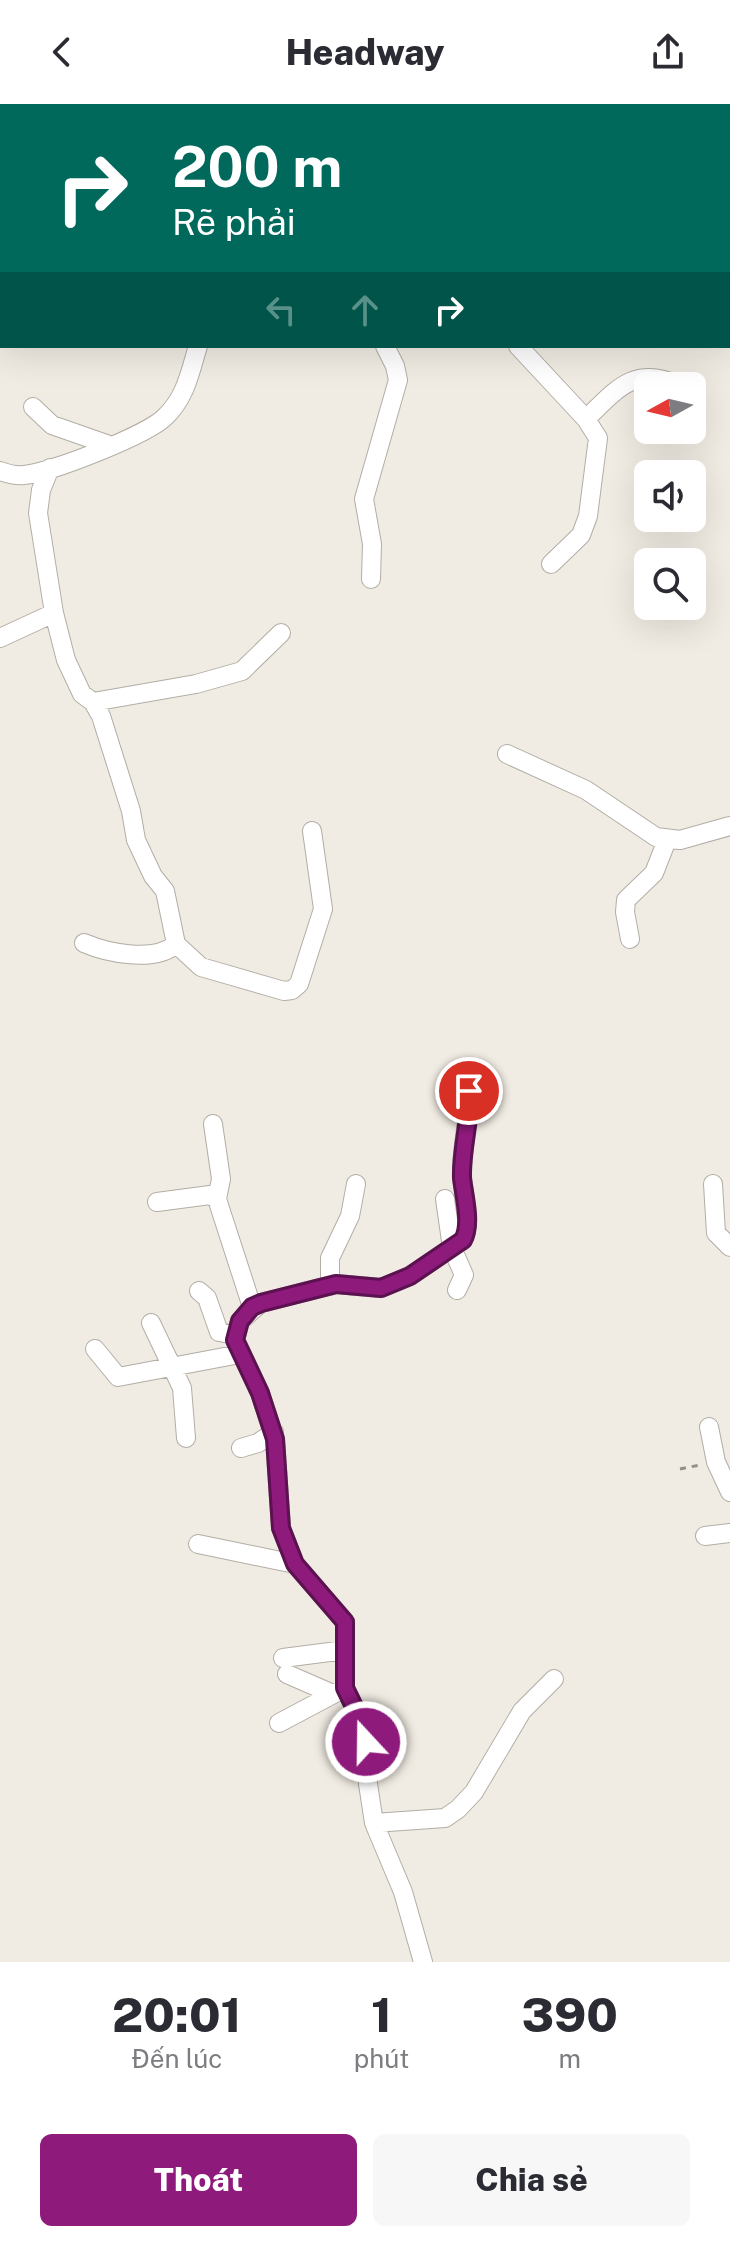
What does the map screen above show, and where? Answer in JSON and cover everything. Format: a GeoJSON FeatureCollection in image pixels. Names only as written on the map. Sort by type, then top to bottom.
{"type":"FeatureCollection","features":[{"type":"Feature","properties":{"kind":"street"},"geometry":{"type":"LineString","coordinates":[[0,471],[25,475],[143,433],[166,417],[180,400],[191,376],[198,348]]}},
{"type":"Feature","properties":{"kind":"street"},"geometry":{"type":"LineString","coordinates":[[371,579],[372,544],[364,499],[398,380],[386,348]]}},
{"type":"Feature","properties":{"kind":"street"},"geometry":{"type":"LineString","coordinates":[[520,348],[586,419],[598,438],[588,516],[581,535],[551,564]]}},
{"type":"Feature","properties":{"kind":"street"},"geometry":{"type":"LineString","coordinates":[[586,419],[621,385],[634,380]]}},
{"type":"Feature","properties":{"kind":"street"},"geometry":{"type":"LineString","coordinates":[[33,407],[52,425],[109,445]]}},
{"type":"Feature","properties":{"kind":"street"},"geometry":{"type":"LineString","coordinates":[[50,468],[41,490],[38,513],[54,613],[66,660],[82,694],[93,702],[101,716],[136,840],[153,876],[165,891],[176,944],[201,967],[211,971],[284,991],[292,990],[299,984],[323,909],[312,831]]}},
{"type":"Feature","properties":{"kind":"street"},"geometry":{"type":"LineString","coordinates":[[0,638],[54,613]]}},
{"type":"Feature","properties":{"kind":"street"},"geometry":{"type":"LineString","coordinates":[[93,702],[196,684],[242,671],[281,633]]}},
{"type":"Feature","properties":{"kind":"street"},"geometry":{"type":"LineString","coordinates":[[507,754],[586,790],[656,837],[680,840],[730,826]]}},
{"type":"Feature","properties":{"kind":"street"},"geometry":{"type":"LineString","coordinates":[[630,939],[624,904],[654,873],[667,840]]}},
{"type":"Feature","properties":{"kind":"street"},"geometry":{"type":"LineString","coordinates":[[84,943],[106,953],[133,955],[164,951],[176,944]]}},
{"type":"Feature","properties":{"kind":"street"},"geometry":{"type":"LineString","coordinates":[[339,1691],[345,1650],[342,1616],[295,1564],[281,1528],[274,1432],[238,1344],[240,1321],[252,1307],[330,1286],[381,1288],[410,1276],[466,1236],[462,1175],[463,1138],[470,1106],[468,1080]]}},
{"type":"Feature","properties":{"kind":"street"},"geometry":{"type":"LineString","coordinates":[[213,1124],[220,1163],[217,1199],[252,1307]]}},
{"type":"Feature","properties":{"kind":"street"},"geometry":{"type":"LineString","coordinates":[[330,1286],[330,1258],[350,1216],[356,1184]]}},
{"type":"Feature","properties":{"kind":"street"},"geometry":{"type":"LineString","coordinates":[[713,1184],[716,1233],[730,1247]]}},
{"type":"Feature","properties":{"kind":"street"},"geometry":{"type":"LineString","coordinates":[[157,1202],[210,1195],[217,1199]]}},
{"type":"Feature","properties":{"kind":"street"},"geometry":{"type":"LineString","coordinates":[[445,1199],[452,1248],[464,1279],[457,1290]]}},
{"type":"Feature","properties":{"kind":"street"},"geometry":{"type":"LineString","coordinates":[[199,1291],[207,1298],[219,1332],[238,1344]]}},
{"type":"Feature","properties":{"kind":"street"},"geometry":{"type":"LineString","coordinates":[[151,1323],[182,1388],[186,1438]]}},
{"type":"Feature","properties":{"kind":"street"},"geometry":{"type":"LineString","coordinates":[[95,1349],[118,1377],[172,1367],[238,1344]]}},
{"type":"Feature","properties":{"kind":"street"},"geometry":{"type":"LineString","coordinates":[[709,1427],[716,1462],[730,1492]]}},
{"type":"Feature","properties":{"kind":"street"},"geometry":{"type":"LineString","coordinates":[[241,1448],[258,1443],[274,1432]]}},
{"type":"Feature","properties":{"kind":"street"},"geometry":{"type":"LineString","coordinates":[[705,1536],[730,1533]]}},
{"type":"Feature","properties":{"kind":"street"},"geometry":{"type":"LineString","coordinates":[[198,1544],[295,1564]]}},
{"type":"Feature","properties":{"kind":"street"},"geometry":{"type":"LineString","coordinates":[[345,1650],[285,1666],[339,1691],[362,1723],[374,1823],[403,1892],[423,1962]]}},
{"type":"Feature","properties":{"kind":"street"},"geometry":{"type":"LineString","coordinates":[[374,1823],[445,1818],[458,1809],[474,1792],[522,1711],[554,1679]]}},
{"type":"Feature","properties":{"kind":"street"},"geometry":{"type":"LineString","coordinates":[[279,1723],[339,1691]]}},
{"type":"Feature","properties":{"kind":"path"},"geometry":{"type":"LineString","coordinates":[[680,1469],[716,1462]]}},
{"type":"Feature","properties":{"kind":"route"},"geometry":{"type":"LineString","coordinates":[[366,1742],[362,1723],[345,1688],[345,1622],[295,1564],[285,1544],[278,1506],[275,1439],[260,1393],[236,1346],[236,1329],[252,1307],[261,1303],[336,1284],[389,1286],[428,1266],[463,1240],[466,1236],[463,1138],[470,1106],[469,1091]]}}]}
